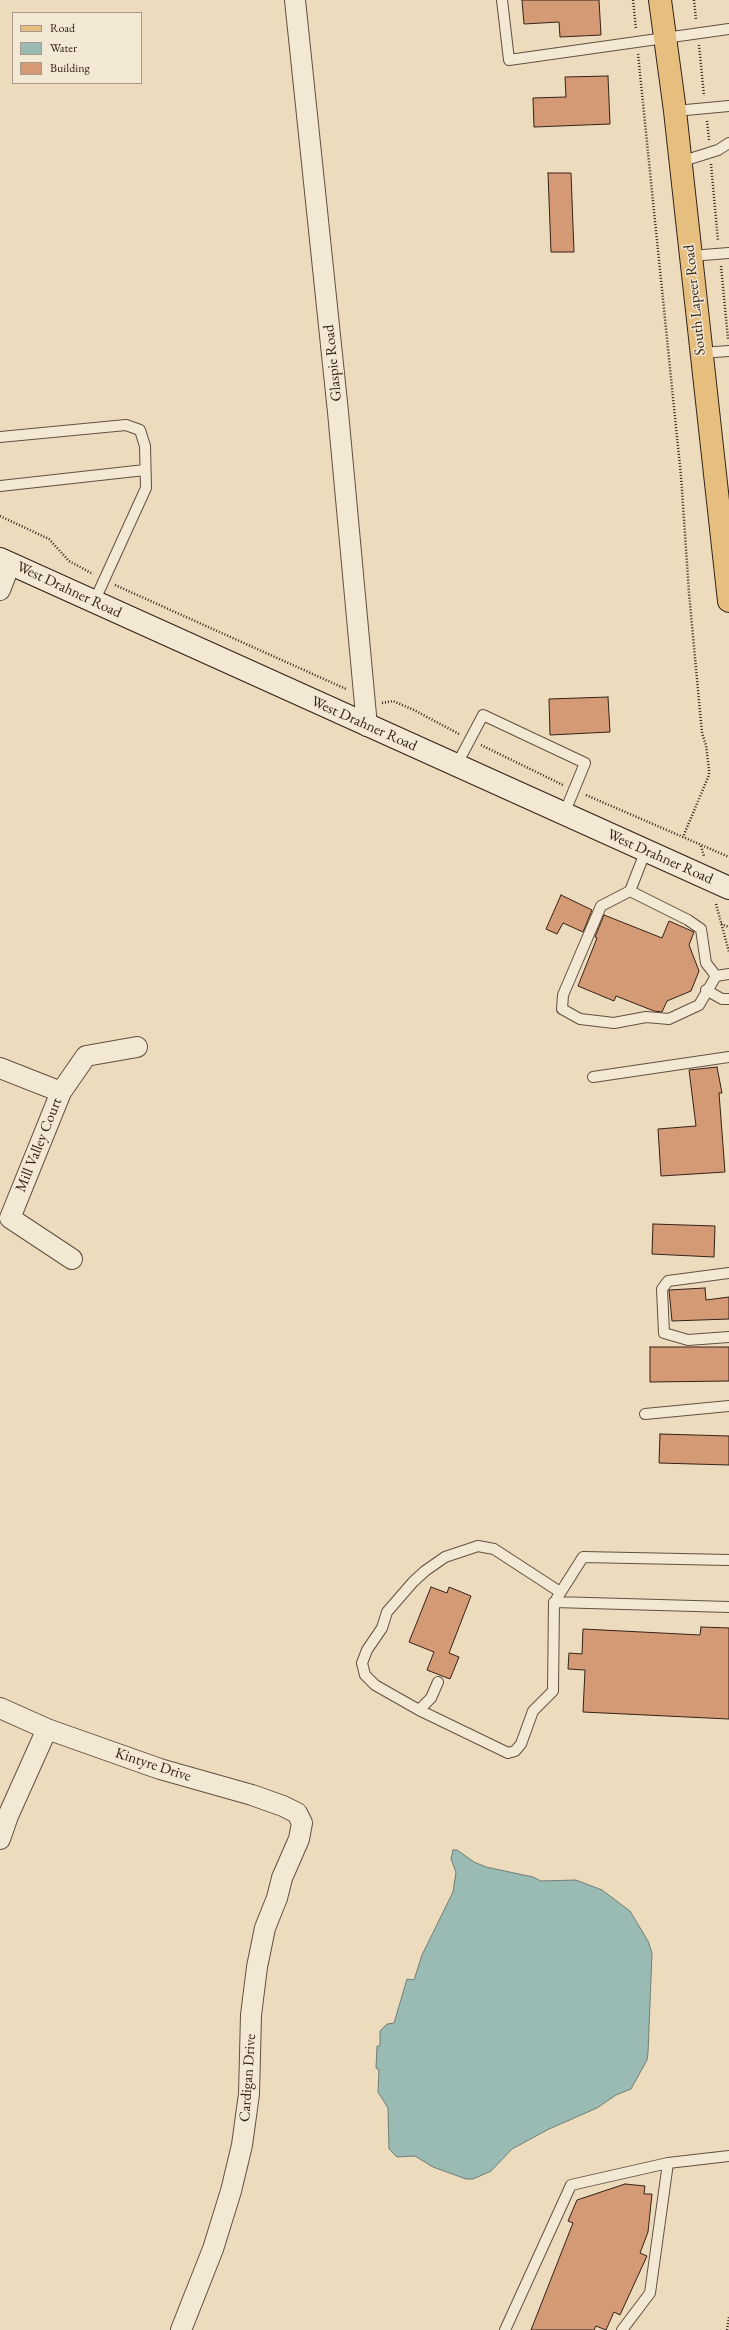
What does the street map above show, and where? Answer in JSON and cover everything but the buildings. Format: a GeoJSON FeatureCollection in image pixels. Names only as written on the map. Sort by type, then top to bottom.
{"type":"FeatureCollection","features":[{"type":"Feature","properties":{"kind":"main road","name":"South Lapeer Road"},"geometry":{"type":"LineString","coordinates":[[660,0],[666,36],[701,353],[725,524],[729,601]]}},
{"type":"Feature","properties":{"kind":"street","name":"Glaspie Road"},"geometry":{"type":"LineString","coordinates":[[296,0],[367,726]]}},
{"type":"Feature","properties":{"kind":"street"},"geometry":{"type":"LineString","coordinates":[[0,590],[5,561]]}},
{"type":"Feature","properties":{"kind":"street","name":"West Drahner Road"},"geometry":{"type":"LineString","coordinates":[[5,561],[367,726],[729,888]]}},
{"type":"Feature","properties":{"kind":"street","name":"Mill Valley Court"},"geometry":{"type":"LineString","coordinates":[[72,1259],[10,1218],[61,1092],[86,1056],[137,1046]]}},
{"type":"Feature","properties":{"kind":"street"},"geometry":{"type":"LineString","coordinates":[[0,1068],[61,1092]]}},
{"type":"Feature","properties":{"kind":"street","name":"Kintyre Drive"},"geometry":{"type":"LineString","coordinates":[[0,1708],[47,1729],[160,1769],[252,1795],[284,1806],[297,1813],[302,1823]]}},
{"type":"Feature","properties":{"kind":"street"},"geometry":{"type":"LineString","coordinates":[[0,1839],[8,1816],[47,1729]]}},
{"type":"Feature","properties":{"kind":"street","name":"Cardigan Drive"},"geometry":{"type":"LineString","coordinates":[[180,2330],[213,2249],[235,2176],[242,2145],[249,2094],[251,2015],[257,1967],[265,1928],[277,1898],[282,1878],[299,1839],[302,1823]]}},
{"type":"Feature","properties":{"kind":"lane"},"geometry":{"type":"LineString","coordinates":[[502,0],[509,60],[666,36],[729,29]]}},
{"type":"Feature","properties":{"kind":"lane"},"geometry":{"type":"LineString","coordinates":[[674,111],[729,106]]}},
{"type":"Feature","properties":{"kind":"lane"},"geometry":{"type":"LineString","coordinates":[[680,162],[710,153],[729,143]]}},
{"type":"Feature","properties":{"kind":"lane"},"geometry":{"type":"LineString","coordinates":[[690,256],[724,253]]}},
{"type":"Feature","properties":{"kind":"lane"},"geometry":{"type":"LineString","coordinates":[[701,353],[729,351]]}},
{"type":"Feature","properties":{"kind":"lane"},"geometry":{"type":"LineString","coordinates":[[0,437],[126,425],[133,426],[140,430],[144,436],[146,488],[94,602]]}},
{"type":"Feature","properties":{"kind":"lane"},"geometry":{"type":"LineString","coordinates":[[0,486],[145,470]]}},
{"type":"Feature","properties":{"kind":"lane"},"geometry":{"type":"LineString","coordinates":[[456,766],[483,715],[585,763],[564,814]]}},
{"type":"Feature","properties":{"kind":"lane"},"geometry":{"type":"LineString","coordinates":[[646,850],[630,891],[601,906],[563,995],[562,1009],[580,1019],[614,1023],[646,1017],[669,1019],[699,1005],[706,990],[716,976],[729,974]]}},
{"type":"Feature","properties":{"kind":"lane"},"geometry":{"type":"LineString","coordinates":[[630,891],[688,920],[701,929],[706,964],[716,976]]}},
{"type":"Feature","properties":{"kind":"lane"},"geometry":{"type":"LineString","coordinates":[[706,990],[722,999],[729,999]]}},
{"type":"Feature","properties":{"kind":"lane"},"geometry":{"type":"LineString","coordinates":[[593,1077],[729,1058]]}},
{"type":"Feature","properties":{"kind":"lane"},"geometry":{"type":"LineString","coordinates":[[729,1273],[668,1280],[662,1289],[664,1333],[688,1340],[729,1337]]}},
{"type":"Feature","properties":{"kind":"lane"},"geometry":{"type":"LineString","coordinates":[[646,1414],[729,1406]]}},
{"type":"Feature","properties":{"kind":"lane"},"geometry":{"type":"LineString","coordinates":[[560,1592],[494,1549],[478,1546],[445,1557],[412,1582],[388,1612],[382,1628],[366,1650],[362,1662],[365,1675],[375,1685],[419,1710],[508,1753],[515,1751],[521,1744],[533,1711],[553,1691],[554,1602],[583,1557],[729,1560]]}},
{"type":"Feature","properties":{"kind":"lane"},"geometry":{"type":"LineString","coordinates":[[554,1602],[729,1607]]}},
{"type":"Feature","properties":{"kind":"lane"},"geometry":{"type":"LineString","coordinates":[[419,1710],[431,1698],[438,1682]]}},
{"type":"Feature","properties":{"kind":"lane"},"geometry":{"type":"LineString","coordinates":[[505,2330],[571,2185],[668,2163],[729,2156]]}},
{"type":"Feature","properties":{"kind":"lane"},"geometry":{"type":"LineString","coordinates":[[622,2330],[650,2293],[668,2163]]}},
{"type":"Feature","properties":{"kind":"path"},"geometry":{"type":"LineString","coordinates":[[633,0],[680,461],[689,593],[702,725],[709,770],[709,775],[683,837]]}},
{"type":"Feature","properties":{"kind":"path"},"geometry":{"type":"LineString","coordinates":[[694,0],[710,153],[724,253],[729,345]]}},
{"type":"Feature","properties":{"kind":"path"},"geometry":{"type":"LineString","coordinates":[[0,516],[49,539],[69,562],[104,579],[364,698],[376,703],[393,701],[414,710],[470,740],[574,790],[729,857]]}},
{"type":"Feature","properties":{"kind":"path"},"geometry":{"type":"LineString","coordinates":[[718,913],[729,952]]}},
{"type":"Feature","properties":{"kind":"path"},"geometry":{"type":"LineString","coordinates":[[721,923],[729,927]]}},
{"type":"Feature","properties":{"kind":"path"},"geometry":{"type":"LineString","coordinates":[[727,2330],[729,2317]]}},
{"type":"Feature","properties":{"kind":"water"},"geometry":{"type":"Polygon","coordinates":[[[453,1850],[457,1850],[474,1862],[486,1867],[533,1877],[541,1881],[576,1880],[602,1890],[630,1911],[648,1941],[652,1953],[647,2060],[631,2089],[616,2095],[597,2108],[549,2129],[512,2149],[491,2171],[473,2179],[466,2179],[433,2167],[415,2156],[397,2157],[389,2149],[388,2108],[378,2092],[379,2070],[376,2068],[377,2046],[380,2046],[380,2031],[387,2024],[394,2023],[407,1979],[414,1980],[422,1955],[453,1892],[456,1872],[451,1859],[453,1850]]]}}]}
